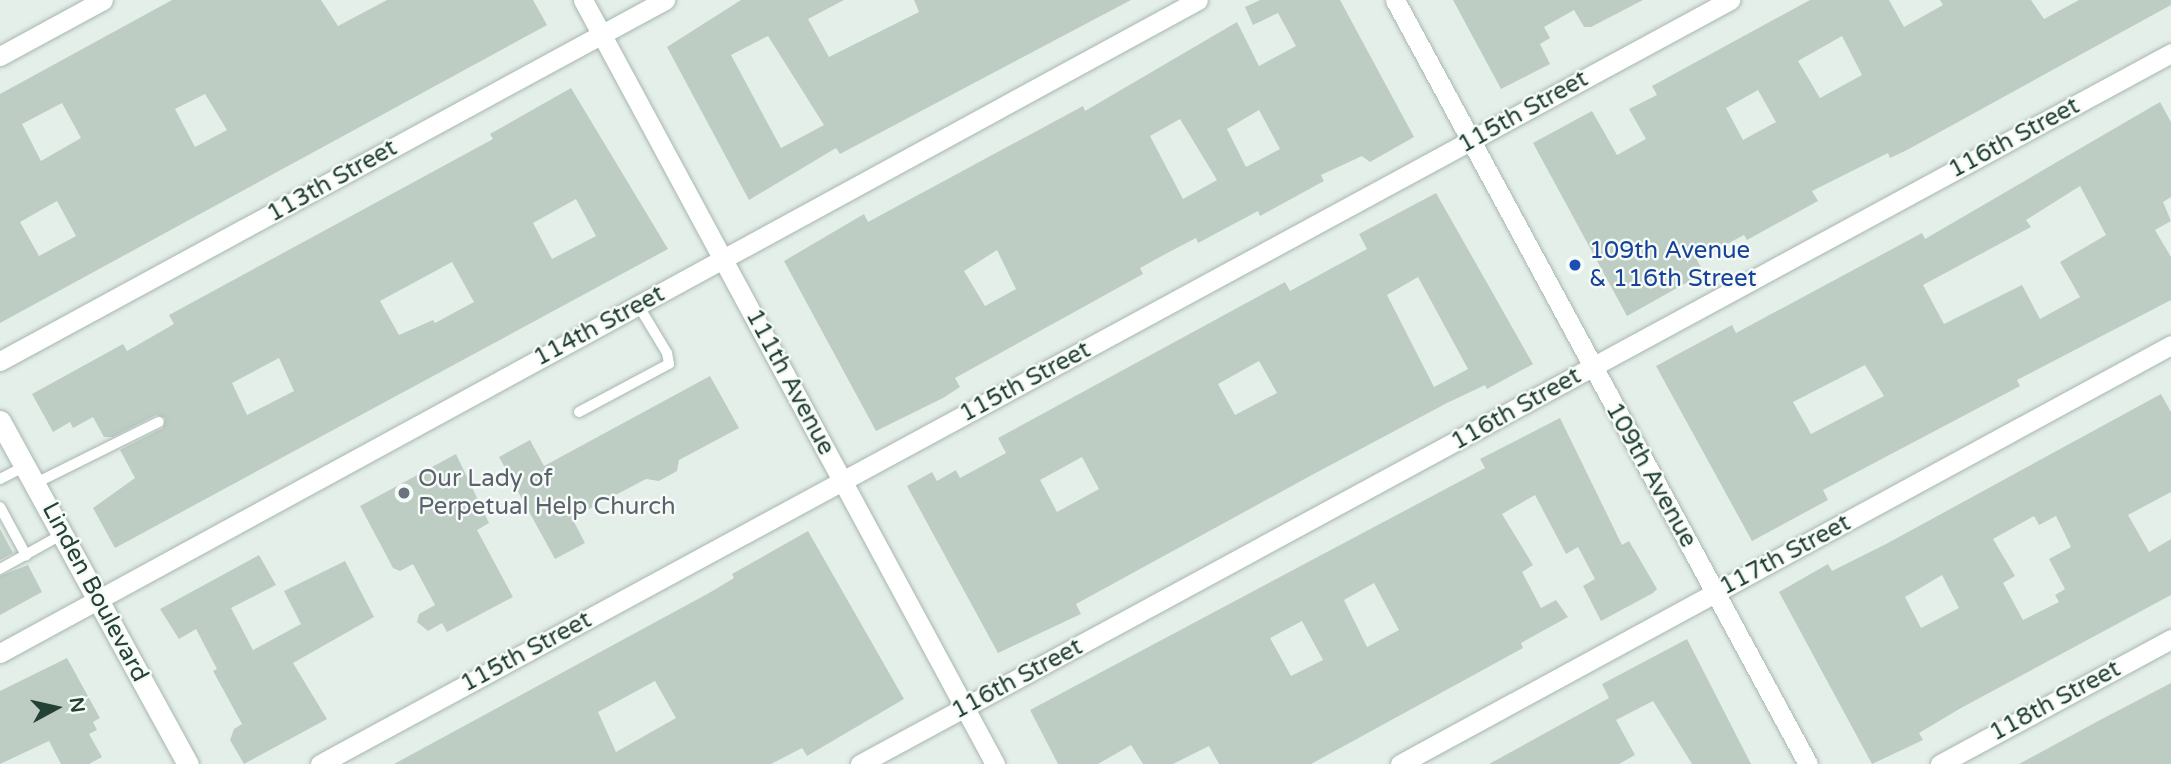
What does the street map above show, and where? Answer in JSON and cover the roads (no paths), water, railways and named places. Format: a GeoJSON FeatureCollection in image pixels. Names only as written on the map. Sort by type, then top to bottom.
{"type":"FeatureCollection","features":[{"type":"Feature","properties":{"kind":"main road","name":"Linden Boulevard"},"geometry":{"type":"LineString","coordinates":[[0,421],[188,764]]}},
{"type":"Feature","properties":{"kind":"street"},"geometry":{"type":"LineString","coordinates":[[0,56],[103,0]]}},
{"type":"Feature","properties":{"kind":"street","name":"111th Avenue"},"geometry":{"type":"LineString","coordinates":[[583,0],[995,764]]}},
{"type":"Feature","properties":{"kind":"street","name":"113th Street"},"geometry":{"type":"LineString","coordinates":[[0,361],[665,0]]}},
{"type":"Feature","properties":{"kind":"street","name":"114th Street"},"geometry":{"type":"LineString","coordinates":[[0,653],[1198,0]]}},
{"type":"Feature","properties":{"kind":"street","name":"109th Avenue"},"geometry":{"type":"LineString","coordinates":[[1395,0],[1808,764]]}},
{"type":"Feature","properties":{"kind":"street","name":"115th Street"},"geometry":{"type":"LineString","coordinates":[[320,764],[1730,0]]}},
{"type":"Feature","properties":{"kind":"street","name":"116th Street"},"geometry":{"type":"LineString","coordinates":[[860,764],[2171,53]]}},
{"type":"Feature","properties":{"kind":"street","name":"117th Street"},"geometry":{"type":"LineString","coordinates":[[1399,764],[2171,345]]}},
{"type":"Feature","properties":{"kind":"street","name":"118th Street"},"geometry":{"type":"LineString","coordinates":[[1940,764],[2171,639]]}},
{"type":"Feature","properties":{"kind":"lane"},"geometry":{"type":"LineString","coordinates":[[579,412],[669,364],[667,353],[638,305]]}},
{"type":"Feature","properties":{"kind":"lane"},"geometry":{"type":"LineString","coordinates":[[0,479],[31,475],[159,422]]}},
{"type":"Feature","properties":{"kind":"lane"},"geometry":{"type":"LineString","coordinates":[[0,509],[14,544],[26,555]]}},
{"type":"Feature","properties":{"kind":"lane"},"geometry":{"type":"LineString","coordinates":[[0,569],[63,534]]}},
{"type":"Feature","properties":{"kind":"place","name":"109th Avenue & 116th Street"},"geometry":{"type":"Point","coordinates":[1575,265]}},
{"type":"Feature","properties":{"kind":"place","name":"Our Lady of Perpetual Help Church"},"geometry":{"type":"Point","coordinates":[404,493]}}]}
